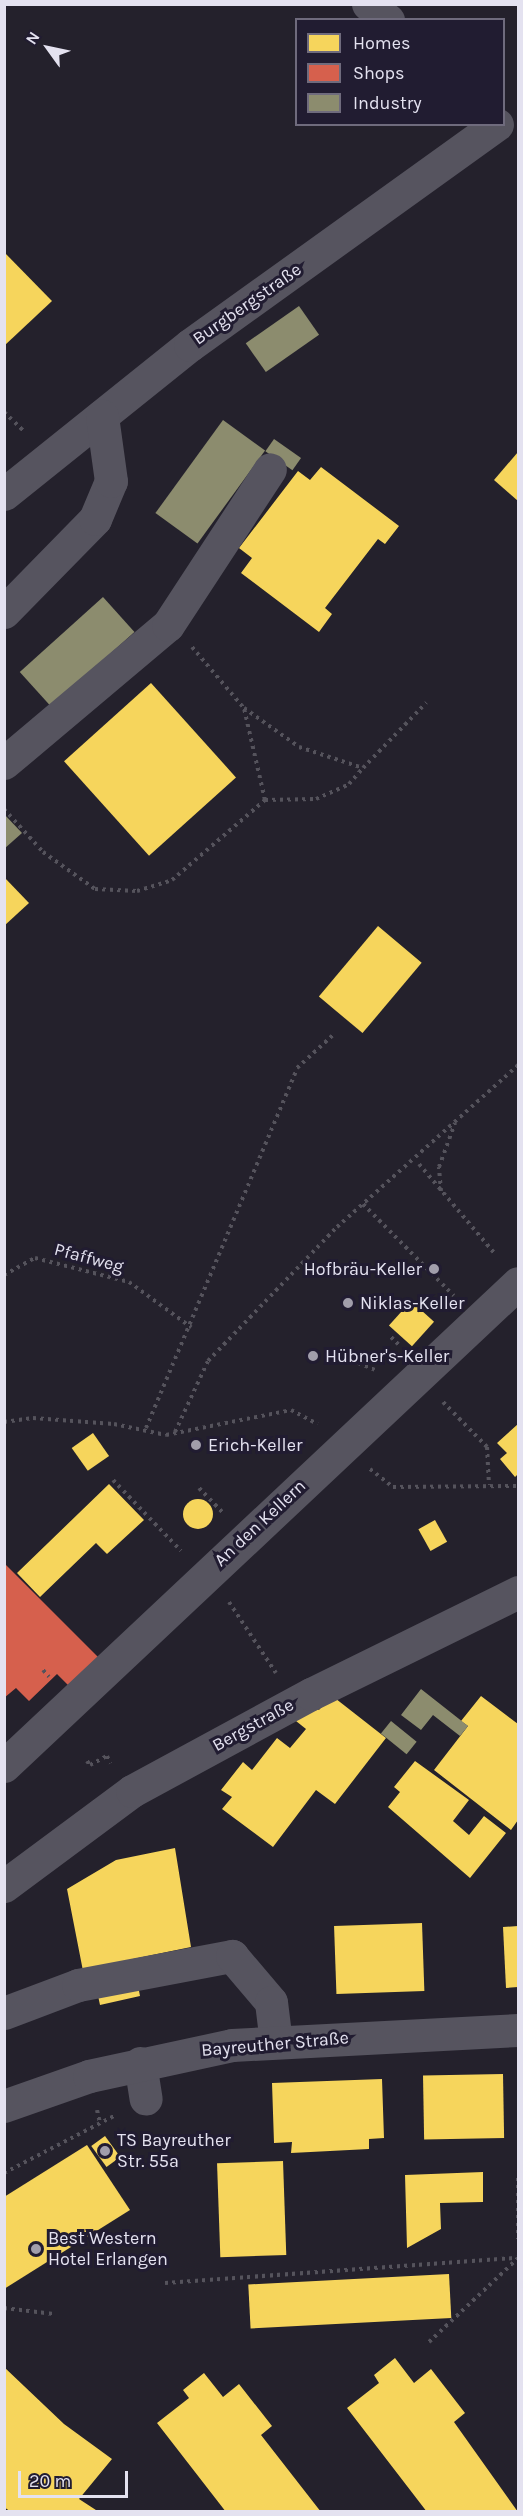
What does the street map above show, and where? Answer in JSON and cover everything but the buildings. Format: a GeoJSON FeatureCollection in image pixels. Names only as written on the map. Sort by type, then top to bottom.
{"type":"FeatureCollection","features":[{"type":"Feature","properties":{"kind":"street"},"geometry":{"type":"LineString","coordinates":[[368,4],[386,18]]}},
{"type":"Feature","properties":{"kind":"street","name":"Burgbergstraße"},"geometry":{"type":"LineString","coordinates":[[4,494],[190,345],[491,126]]}},
{"type":"Feature","properties":{"kind":"street"},"geometry":{"type":"LineString","coordinates":[[4,612],[95,519],[111,481],[102,417]]}},
{"type":"Feature","properties":{"kind":"street"},"geometry":{"type":"LineString","coordinates":[[4,763],[168,625],[270,469]]}},
{"type":"Feature","properties":{"kind":"street","name":"An den Kellern"},"geometry":{"type":"LineString","coordinates":[[4,1766],[341,1446],[479,1319],[512,1283]]}},
{"type":"Feature","properties":{"kind":"street","name":"Bergstraße"},"geometry":{"type":"LineString","coordinates":[[4,1886],[132,1791],[311,1694],[519,1592]]}},
{"type":"Feature","properties":{"kind":"street"},"geometry":{"type":"LineString","coordinates":[[4,2013],[78,1985],[232,1956],[271,2002],[276,2040]]}},
{"type":"Feature","properties":{"kind":"street","name":"Bayreuther Straße"},"geometry":{"type":"LineString","coordinates":[[4,2106],[140,2062],[276,2040],[519,2030]]}},
{"type":"Feature","properties":{"kind":"street"},"geometry":{"type":"LineString","coordinates":[[140,2062],[146,2099]]}},
{"type":"Feature","properties":{"kind":"path"},"geometry":{"type":"LineString","coordinates":[[168,625],[244,708],[299,747],[363,768]]}},
{"type":"Feature","properties":{"kind":"path"},"geometry":{"type":"LineString","coordinates":[[4,809],[43,852],[77,879],[110,892],[138,891],[172,880],[265,800],[316,799],[349,784],[426,703]]}},
{"type":"Feature","properties":{"kind":"path"},"geometry":{"type":"LineString","coordinates":[[244,708],[265,800]]}},
{"type":"Feature","properties":{"kind":"path"},"geometry":{"type":"LineString","coordinates":[[146,1428],[191,1327],[297,1068],[334,1034]]}},
{"type":"Feature","properties":{"kind":"path"},"geometry":{"type":"LineString","coordinates":[[175,1433],[208,1361],[363,1204],[517,1068]]}},
{"type":"Feature","properties":{"kind":"path"},"geometry":{"type":"LineString","coordinates":[[441,1191],[439,1167],[456,1121]]}},
{"type":"Feature","properties":{"kind":"path"},"geometry":{"type":"LineString","coordinates":[[419,1164],[512,1283]]}},
{"type":"Feature","properties":{"kind":"path"},"geometry":{"type":"LineString","coordinates":[[363,1204],[479,1319]]}},
{"type":"Feature","properties":{"kind":"path","name":"Pfaffweg"},"geometry":{"type":"LineString","coordinates":[[4,1275],[35,1258],[129,1282],[191,1327]]}},
{"type":"Feature","properties":{"kind":"path"},"geometry":{"type":"LineString","coordinates":[[417,1377],[487,1447],[489,1485]]}},
{"type":"Feature","properties":{"kind":"path"},"geometry":{"type":"LineString","coordinates":[[4,1422],[33,1418],[146,1428],[175,1433],[291,1410],[307,1418]]}},
{"type":"Feature","properties":{"kind":"path"},"geometry":{"type":"LineString","coordinates":[[341,1446],[393,1486],[519,1486]]}},
{"type":"Feature","properties":{"kind":"path"},"geometry":{"type":"LineString","coordinates":[[112,1480],[204,1575],[265,1652]]}},
{"type":"Feature","properties":{"kind":"path"},"geometry":{"type":"LineString","coordinates":[[199,1488],[227,1518]]}},
{"type":"Feature","properties":{"kind":"path"},"geometry":{"type":"LineString","coordinates":[[4,2173],[146,2099]]}},
{"type":"Feature","properties":{"kind":"path"},"geometry":{"type":"LineString","coordinates":[[519,2178],[519,2239]]}},
{"type":"Feature","properties":{"kind":"path"},"geometry":{"type":"LineString","coordinates":[[165,2283],[519,2258]]}},
{"type":"Feature","properties":{"kind":"path"},"geometry":{"type":"LineString","coordinates":[[429,2342],[519,2258]]}},
{"type":"Feature","properties":{"kind":"path"},"geometry":{"type":"LineString","coordinates":[[4,2308],[54,2314]]}},
{"type":"Feature","properties":{"kind":"place","name":"Hofbräu-Keller"},"geometry":{"type":"Point","coordinates":[434,1269]}},
{"type":"Feature","properties":{"kind":"place","name":"Niklas-Keller"},"geometry":{"type":"Point","coordinates":[348,1303]}},
{"type":"Feature","properties":{"kind":"place","name":"Hübner's-Keller"},"geometry":{"type":"Point","coordinates":[313,1356]}},
{"type":"Feature","properties":{"kind":"place","name":"Erich-Keller"},"geometry":{"type":"Point","coordinates":[196,1445]}},
{"type":"Feature","properties":{"kind":"place","name":"TS Bayreuther Str. 55a"},"geometry":{"type":"Point","coordinates":[105,2151]}},
{"type":"Feature","properties":{"kind":"place","name":"Best Western Hotel Erlangen"},"geometry":{"type":"Point","coordinates":[36,2249]}}]}
